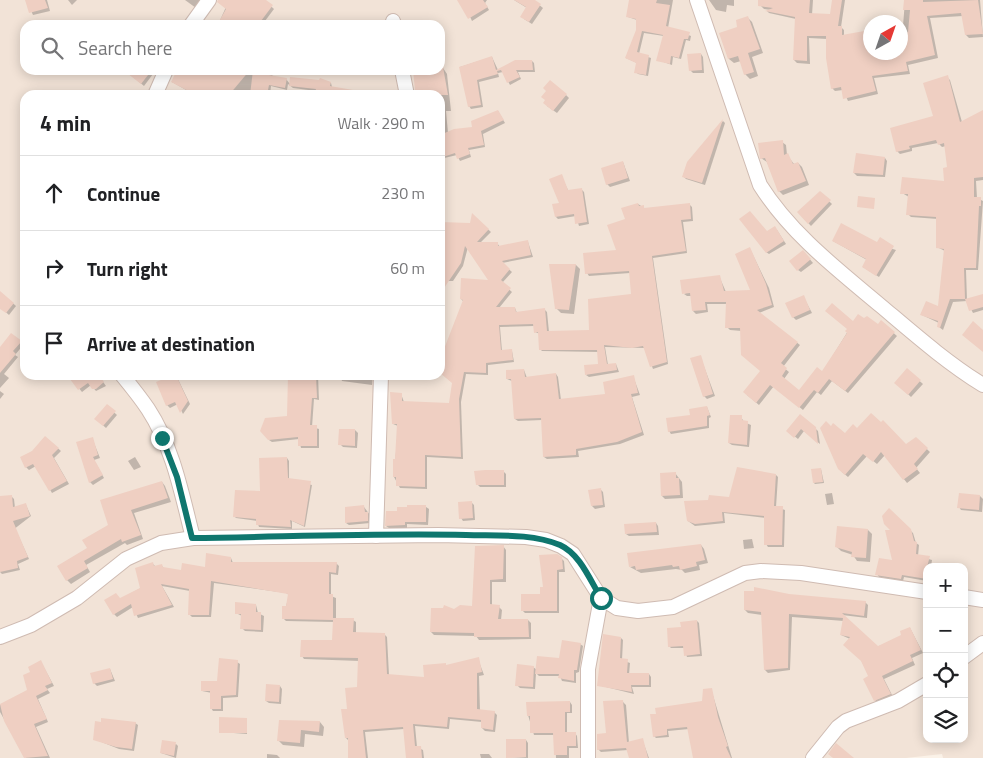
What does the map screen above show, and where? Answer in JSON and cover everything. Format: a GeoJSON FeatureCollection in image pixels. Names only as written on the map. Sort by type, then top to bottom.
{"type":"FeatureCollection","features":[{"type":"Feature","properties":{"kind":"street"},"geometry":{"type":"LineString","coordinates":[[195,20],[209,0]]}},
{"type":"Feature","properties":{"kind":"street"},"geometry":{"type":"LineString","coordinates":[[697,0],[760,185],[776,210],[803,239],[874,300],[983,385]]}},
{"type":"Feature","properties":{"kind":"street"},"geometry":{"type":"LineString","coordinates":[[157,90],[164,75]]}},
{"type":"Feature","properties":{"kind":"street"},"geometry":{"type":"LineString","coordinates":[[403,75],[406,90]]}},
{"type":"Feature","properties":{"kind":"street"},"geometry":{"type":"LineString","coordinates":[[126,380],[149,410],[162,438],[177,477],[192,538]]}},
{"type":"Feature","properties":{"kind":"street"},"geometry":{"type":"LineString","coordinates":[[376,536],[382,380]]}},
{"type":"Feature","properties":{"kind":"street"},"geometry":{"type":"LineString","coordinates":[[0,637],[31,625],[77,598],[126,559],[161,543],[192,538],[438,535],[526,537],[546,540],[561,546],[573,554],[601,598],[617,608],[638,611],[656,610],[689,601],[745,573],[761,571],[800,573],[923,591]]}},
{"type":"Feature","properties":{"kind":"street"},"geometry":{"type":"LineString","coordinates":[[588,758],[588,669],[601,598]]}},
{"type":"Feature","properties":{"kind":"street"},"geometry":{"type":"LineString","coordinates":[[968,598],[983,600]]}},
{"type":"Feature","properties":{"kind":"street"},"geometry":{"type":"LineString","coordinates":[[968,654],[983,643]]}},
{"type":"Feature","properties":{"kind":"street"},"geometry":{"type":"LineString","coordinates":[[813,758],[838,727],[846,721],[898,701],[923,686]]}},
{"type":"Feature","properties":{"kind":"shaded area"},"geometry":{"type":"Polygon","coordinates":[[[0,0],[983,0],[983,758],[943,758],[942,754],[906,758],[0,758],[0,0]]]}},
{"type":"Feature","properties":{"kind":"building"},"geometry":{"type":"Polygon","coordinates":[[[25,0],[45,0],[48,8],[29,13],[25,0]]]}},
{"type":"Feature","properties":{"kind":"building"},"geometry":{"type":"Polygon","coordinates":[[[218,0],[266,0],[273,5],[262,20],[220,20],[226,9],[217,2],[218,0]]]}},
{"type":"Feature","properties":{"kind":"building"},"geometry":{"type":"Polygon","coordinates":[[[457,0],[483,0],[488,7],[468,19],[457,0]]]}},
{"type":"Feature","properties":{"kind":"building"},"geometry":{"type":"Polygon","coordinates":[[[514,0],[535,0],[541,4],[529,22],[520,17],[526,7],[514,0]]]}},
{"type":"Feature","properties":{"kind":"building"},"geometry":{"type":"Polygon","coordinates":[[[629,0],[657,0],[656,3],[670,5],[666,26],[690,32],[688,39],[684,39],[679,58],[671,56],[670,64],[656,61],[663,35],[642,31],[637,52],[649,55],[646,75],[634,73],[636,63],[625,58],[636,30],[636,19],[626,17],[629,0]]]}},
{"type":"Feature","properties":{"kind":"building"},"geometry":{"type":"Polygon","coordinates":[[[758,0],[810,0],[809,13],[830,14],[832,0],[842,0],[838,26],[842,26],[842,35],[863,31],[863,60],[908,60],[910,10],[903,10],[904,0],[923,0],[923,2],[978,0],[983,34],[965,35],[961,13],[927,16],[935,55],[906,62],[908,71],[872,76],[876,91],[843,99],[841,87],[831,89],[826,58],[826,36],[807,36],[807,61],[793,60],[795,17],[765,11],[773,8],[758,6],[758,0]]]}},
{"type":"Feature","properties":{"kind":"building"},"geometry":{"type":"Polygon","coordinates":[[[748,16],[760,49],[748,53],[754,72],[744,75],[738,56],[728,59],[719,33],[737,27],[736,20],[748,16]]]}},
{"type":"Feature","properties":{"kind":"building"},"geometry":{"type":"Polygon","coordinates":[[[701,53],[702,70],[689,71],[687,54],[701,53]]]}},
{"type":"Feature","properties":{"kind":"building"},"geometry":{"type":"Polygon","coordinates":[[[492,56],[496,70],[515,60],[532,60],[533,70],[516,70],[520,77],[507,83],[501,70],[497,71],[498,74],[477,80],[481,105],[468,107],[459,67],[492,56]]]}},
{"type":"Feature","properties":{"kind":"building"},"geometry":{"type":"Polygon","coordinates":[[[129,75],[148,75],[141,84],[129,75]]]}},
{"type":"Feature","properties":{"kind":"building"},"geometry":{"type":"Polygon","coordinates":[[[174,75],[246,75],[233,90],[186,90],[171,82],[174,75]]]}},
{"type":"Feature","properties":{"kind":"building"},"geometry":{"type":"Polygon","coordinates":[[[252,75],[287,78],[285,88],[269,85],[268,90],[251,90],[252,75]]]}},
{"type":"Feature","properties":{"kind":"building"},"geometry":{"type":"Polygon","coordinates":[[[414,75],[444,75],[448,95],[445,95],[445,90],[415,90],[414,75]]]}},
{"type":"Feature","properties":{"kind":"building"},"geometry":{"type":"Polygon","coordinates":[[[948,75],[960,122],[983,110],[983,177],[974,178],[974,197],[981,197],[976,268],[964,268],[965,299],[950,299],[940,328],[937,327],[938,321],[920,315],[926,301],[938,306],[944,249],[936,248],[936,217],[906,215],[908,194],[900,194],[902,177],[944,181],[943,168],[947,167],[944,143],[938,145],[936,140],[909,146],[910,149],[896,152],[890,128],[933,116],[923,83],[948,75]]]}},
{"type":"Feature","properties":{"kind":"building"},"geometry":{"type":"Polygon","coordinates":[[[290,77],[319,80],[320,78],[331,82],[330,86],[353,90],[316,90],[289,86],[290,77]]]}},
{"type":"Feature","properties":{"kind":"building"},"geometry":{"type":"Polygon","coordinates":[[[550,80],[567,94],[553,111],[543,103],[545,100],[541,97],[546,91],[543,88],[550,80]]]}},
{"type":"Feature","properties":{"kind":"building"},"geometry":{"type":"Polygon","coordinates":[[[498,110],[504,120],[481,131],[484,145],[468,148],[470,154],[457,159],[455,153],[445,156],[445,133],[454,129],[472,127],[471,121],[498,110]]]}},
{"type":"Feature","properties":{"kind":"building"},"geometry":{"type":"Polygon","coordinates":[[[723,119],[702,183],[682,177],[687,162],[723,119]]]}},
{"type":"Feature","properties":{"kind":"building"},"geometry":{"type":"Polygon","coordinates":[[[783,140],[784,155],[788,153],[793,164],[798,162],[806,181],[778,192],[765,158],[760,159],[758,143],[783,140]]]}},
{"type":"Feature","properties":{"kind":"building"},"geometry":{"type":"Polygon","coordinates":[[[856,153],[885,157],[883,175],[853,173],[856,153]]]}},
{"type":"Feature","properties":{"kind":"building"},"geometry":{"type":"Polygon","coordinates":[[[623,161],[628,178],[606,185],[601,168],[623,161]]]}},
{"type":"Feature","properties":{"kind":"building"},"geometry":{"type":"Polygon","coordinates":[[[562,174],[568,190],[582,188],[587,222],[575,224],[574,214],[555,217],[552,204],[559,203],[549,179],[562,174]]]}},
{"type":"Feature","properties":{"kind":"building"},"geometry":{"type":"Polygon","coordinates":[[[820,191],[831,200],[808,224],[797,212],[820,191]]]}},
{"type":"Feature","properties":{"kind":"building"},"geometry":{"type":"Polygon","coordinates":[[[858,196],[875,198],[874,209],[857,207],[858,196]]]}},
{"type":"Feature","properties":{"kind":"building"},"geometry":{"type":"Polygon","coordinates":[[[638,203],[639,206],[644,205],[644,208],[690,203],[691,219],[681,220],[686,251],[652,256],[667,362],[650,367],[643,346],[632,348],[604,345],[607,364],[616,363],[617,370],[585,375],[584,365],[598,364],[597,350],[539,350],[538,332],[534,333],[533,324],[499,325],[501,350],[512,349],[513,360],[486,363],[486,373],[464,372],[459,399],[461,457],[425,455],[425,487],[396,486],[396,477],[393,477],[393,459],[395,459],[397,424],[392,424],[390,392],[402,393],[402,401],[449,403],[452,383],[445,377],[445,346],[463,300],[460,299],[461,278],[488,280],[465,246],[461,263],[445,287],[445,222],[470,223],[472,213],[489,229],[477,242],[498,242],[498,246],[528,240],[531,255],[502,261],[510,269],[501,280],[511,288],[496,307],[515,307],[516,312],[545,308],[547,331],[589,330],[588,299],[631,294],[629,271],[585,274],[583,253],[616,250],[607,225],[625,219],[621,208],[638,203]]]}},
{"type":"Feature","properties":{"kind":"building"},"geometry":{"type":"Polygon","coordinates":[[[750,211],[767,231],[775,226],[784,241],[766,253],[739,219],[750,211]]]}},
{"type":"Feature","properties":{"kind":"building"},"geometry":{"type":"Polygon","coordinates":[[[841,223],[877,242],[880,237],[894,246],[876,276],[862,267],[866,259],[832,241],[841,223]]]}},
{"type":"Feature","properties":{"kind":"building"},"geometry":{"type":"Polygon","coordinates":[[[750,247],[766,284],[772,305],[757,310],[798,342],[781,363],[787,368],[782,376],[799,390],[817,367],[822,371],[847,333],[845,331],[847,329],[825,311],[832,303],[853,321],[858,314],[864,318],[867,316],[878,324],[881,320],[895,332],[845,391],[829,379],[818,393],[814,390],[799,408],[770,385],[756,403],[743,392],[760,371],[741,355],[740,328],[725,328],[726,302],[705,302],[706,310],[692,311],[690,293],[682,294],[680,280],[720,275],[724,291],[750,290],[735,254],[750,247]]]}},
{"type":"Feature","properties":{"kind":"building"},"geometry":{"type":"Polygon","coordinates":[[[803,250],[811,259],[797,271],[789,261],[803,250]]]}},
{"type":"Feature","properties":{"kind":"building"},"geometry":{"type":"Polygon","coordinates":[[[549,264],[576,264],[569,310],[555,309],[549,264]]]}},
{"type":"Feature","properties":{"kind":"building"},"geometry":{"type":"Polygon","coordinates":[[[0,291],[14,303],[6,313],[0,309],[0,291]]]}},
{"type":"Feature","properties":{"kind":"building"},"geometry":{"type":"Polygon","coordinates":[[[983,294],[983,307],[969,311],[965,299],[983,294]]]}},
{"type":"Feature","properties":{"kind":"building"},"geometry":{"type":"Polygon","coordinates":[[[804,295],[810,310],[792,318],[785,303],[804,295]]]}},
{"type":"Feature","properties":{"kind":"building"},"geometry":{"type":"Polygon","coordinates":[[[973,321],[983,330],[983,352],[962,335],[973,321]]]}},
{"type":"Feature","properties":{"kind":"building"},"geometry":{"type":"Polygon","coordinates":[[[11,333],[20,340],[20,343],[13,351],[16,354],[0,373],[0,347],[11,333]]]}},
{"type":"Feature","properties":{"kind":"building"},"geometry":{"type":"Polygon","coordinates":[[[701,355],[713,394],[703,397],[690,358],[701,355]]]}},
{"type":"Feature","properties":{"kind":"building"},"geometry":{"type":"Polygon","coordinates":[[[907,368],[921,380],[908,395],[894,383],[907,368]]]}},
{"type":"Feature","properties":{"kind":"building"},"geometry":{"type":"Polygon","coordinates":[[[524,369],[525,377],[556,373],[559,399],[605,394],[603,382],[634,375],[638,393],[631,394],[642,432],[617,442],[576,449],[576,455],[543,457],[541,418],[514,419],[511,379],[506,379],[506,370],[524,369]]]}},
{"type":"Feature","properties":{"kind":"building"},"geometry":{"type":"Polygon","coordinates":[[[71,380],[103,380],[104,382],[96,389],[92,389],[88,383],[78,390],[71,380]]]}},
{"type":"Feature","properties":{"kind":"building"},"geometry":{"type":"Polygon","coordinates":[[[161,380],[178,380],[188,401],[180,413],[175,402],[166,406],[156,382],[161,380]]]}},
{"type":"Feature","properties":{"kind":"building"},"geometry":{"type":"Polygon","coordinates":[[[288,380],[316,380],[317,398],[312,398],[310,425],[317,425],[317,446],[298,446],[298,437],[268,440],[260,431],[265,418],[287,416],[288,380]]]}},
{"type":"Feature","properties":{"kind":"building"},"geometry":{"type":"Polygon","coordinates":[[[107,404],[116,411],[103,426],[94,419],[107,404]]]}},
{"type":"Feature","properties":{"kind":"building"},"geometry":{"type":"Polygon","coordinates":[[[707,406],[710,415],[707,416],[707,426],[668,432],[666,418],[690,415],[689,409],[707,406]]]}},
{"type":"Feature","properties":{"kind":"building"},"geometry":{"type":"Polygon","coordinates":[[[871,413],[881,422],[883,420],[906,444],[916,437],[928,448],[914,464],[918,469],[903,480],[881,452],[873,462],[863,454],[845,475],[838,469],[820,428],[826,421],[831,426],[833,423],[845,433],[853,424],[857,428],[871,413]]]}},
{"type":"Feature","properties":{"kind":"building"},"geometry":{"type":"Polygon","coordinates":[[[800,414],[816,427],[818,444],[801,429],[794,438],[786,431],[800,414]]]}},
{"type":"Feature","properties":{"kind":"building"},"geometry":{"type":"Polygon","coordinates":[[[730,415],[742,415],[742,420],[748,421],[747,445],[728,443],[730,415]]]}},
{"type":"Feature","properties":{"kind":"building"},"geometry":{"type":"Polygon","coordinates":[[[339,429],[355,429],[355,446],[338,445],[339,429]]]}},
{"type":"Feature","properties":{"kind":"building"},"geometry":{"type":"Polygon","coordinates":[[[45,436],[59,448],[52,455],[67,481],[49,491],[33,464],[25,468],[20,457],[32,451],[45,436]]]}},
{"type":"Feature","properties":{"kind":"building"},"geometry":{"type":"Polygon","coordinates":[[[93,437],[98,455],[93,457],[103,475],[89,483],[76,442],[93,437]]]}},
{"type":"Feature","properties":{"kind":"building"},"geometry":{"type":"Polygon","coordinates":[[[287,457],[288,478],[311,481],[304,526],[290,520],[291,527],[256,525],[256,519],[233,517],[235,490],[260,491],[259,458],[287,457]]]}},
{"type":"Feature","properties":{"kind":"building"},"geometry":{"type":"Polygon","coordinates":[[[737,467],[776,474],[774,506],[783,506],[782,545],[764,545],[764,516],[722,512],[723,521],[695,524],[687,521],[684,501],[708,500],[709,495],[729,497],[737,467]]]}},
{"type":"Feature","properties":{"kind":"building"},"geometry":{"type":"Polygon","coordinates":[[[821,468],[823,482],[813,483],[811,469],[821,468]]]}},
{"type":"Feature","properties":{"kind":"building"},"geometry":{"type":"Polygon","coordinates":[[[504,470],[504,485],[476,485],[474,471],[504,470]]]}},
{"type":"Feature","properties":{"kind":"building"},"geometry":{"type":"Polygon","coordinates":[[[676,472],[676,478],[679,478],[680,495],[661,496],[660,473],[676,472]]]}},
{"type":"Feature","properties":{"kind":"building"},"geometry":{"type":"Polygon","coordinates":[[[162,481],[168,498],[131,510],[141,535],[122,542],[121,539],[84,561],[88,568],[66,581],[57,566],[87,548],[82,540],[108,525],[100,500],[162,481]]]}},
{"type":"Feature","properties":{"kind":"building"},"geometry":{"type":"Polygon","coordinates":[[[601,488],[603,505],[591,506],[588,490],[601,488]]]}},
{"type":"Feature","properties":{"kind":"building"},"geometry":{"type":"Polygon","coordinates":[[[959,493],[980,495],[979,510],[957,508],[959,493]]]}},
{"type":"Feature","properties":{"kind":"building"},"geometry":{"type":"Polygon","coordinates":[[[12,495],[13,507],[26,503],[30,516],[13,521],[28,557],[17,561],[18,568],[0,572],[0,496],[12,495]]]}},
{"type":"Feature","properties":{"kind":"building"},"geometry":{"type":"Polygon","coordinates":[[[472,501],[473,518],[459,519],[458,502],[472,501]]]}},
{"type":"Feature","properties":{"kind":"building"},"geometry":{"type":"Polygon","coordinates":[[[364,505],[365,512],[368,512],[368,521],[345,523],[345,507],[364,505]]]}},
{"type":"Feature","properties":{"kind":"building"},"geometry":{"type":"Polygon","coordinates":[[[407,505],[426,505],[426,522],[405,522],[405,525],[385,526],[386,511],[397,511],[397,507],[407,507],[407,505]]]}},
{"type":"Feature","properties":{"kind":"building"},"geometry":{"type":"Polygon","coordinates":[[[889,508],[911,529],[914,541],[917,542],[916,554],[930,556],[928,563],[923,563],[923,578],[902,575],[901,579],[875,575],[879,558],[892,560],[885,530],[890,530],[884,524],[882,516],[889,508]]]}},
{"type":"Feature","properties":{"kind":"building"},"geometry":{"type":"Polygon","coordinates":[[[656,522],[657,532],[625,534],[624,524],[656,522]]]}},
{"type":"Feature","properties":{"kind":"building"},"geometry":{"type":"Polygon","coordinates":[[[837,526],[868,529],[866,558],[851,557],[852,552],[835,547],[837,526]]]}},
{"type":"Feature","properties":{"kind":"building"},"geometry":{"type":"Polygon","coordinates":[[[701,544],[705,560],[696,562],[697,566],[680,570],[679,566],[673,567],[672,565],[636,570],[635,566],[629,567],[627,553],[701,544]]]}},
{"type":"Feature","properties":{"kind":"building"},"geometry":{"type":"Polygon","coordinates":[[[504,545],[503,579],[490,580],[490,604],[500,605],[498,619],[528,619],[529,637],[474,637],[474,633],[430,632],[431,608],[443,608],[444,605],[454,609],[460,605],[472,606],[475,546],[504,545]]]}},
{"type":"Feature","properties":{"kind":"building"},"geometry":{"type":"Polygon","coordinates":[[[206,553],[231,557],[231,562],[337,562],[336,573],[329,572],[329,594],[333,594],[333,618],[354,618],[353,632],[385,633],[387,674],[424,677],[423,665],[446,663],[446,665],[479,657],[482,672],[477,673],[477,709],[495,711],[493,730],[481,728],[481,720],[448,717],[447,727],[413,724],[415,746],[421,746],[422,758],[406,758],[403,727],[363,730],[366,758],[348,758],[348,738],[345,738],[341,709],[347,709],[345,688],[357,687],[358,658],[300,657],[301,640],[332,640],[333,620],[282,619],[282,606],[286,606],[288,594],[211,581],[209,615],[188,615],[189,589],[161,584],[172,605],[134,616],[131,604],[113,615],[104,600],[116,593],[120,598],[140,588],[135,568],[153,562],[154,566],[162,564],[163,567],[181,570],[182,563],[205,567],[206,553]]]}},
{"type":"Feature","properties":{"kind":"building"},"geometry":{"type":"Polygon","coordinates":[[[557,554],[562,557],[563,569],[557,570],[557,611],[521,611],[521,594],[540,594],[540,587],[543,587],[539,555],[557,554]]]}},
{"type":"Feature","properties":{"kind":"building"},"geometry":{"type":"Polygon","coordinates":[[[754,587],[789,594],[866,601],[864,616],[842,613],[878,646],[901,635],[900,631],[910,627],[921,650],[910,655],[913,661],[882,676],[891,694],[874,701],[863,679],[868,676],[861,661],[843,645],[850,637],[840,635],[843,618],[789,614],[788,668],[764,670],[761,612],[744,610],[744,591],[754,591],[754,587]]]}},
{"type":"Feature","properties":{"kind":"building"},"geometry":{"type":"Polygon","coordinates":[[[235,602],[256,604],[256,612],[261,612],[261,630],[240,629],[241,614],[235,614],[235,602]]]}},
{"type":"Feature","properties":{"kind":"building"},"geometry":{"type":"Polygon","coordinates":[[[697,620],[700,654],[684,656],[683,646],[668,647],[667,628],[681,627],[680,622],[697,620]]]}},
{"type":"Feature","properties":{"kind":"building"},"geometry":{"type":"Polygon","coordinates":[[[603,634],[621,637],[620,658],[628,659],[627,673],[649,673],[649,685],[631,685],[632,692],[597,686],[603,634]]]}},
{"type":"Feature","properties":{"kind":"building"},"geometry":{"type":"Polygon","coordinates":[[[562,640],[581,643],[577,670],[574,670],[574,681],[558,678],[559,674],[535,674],[537,656],[559,658],[562,640]]]}},
{"type":"Feature","properties":{"kind":"building"},"geometry":{"type":"Polygon","coordinates":[[[219,658],[238,660],[236,695],[221,696],[221,709],[210,709],[210,691],[201,691],[201,681],[217,681],[219,658]]]}},
{"type":"Feature","properties":{"kind":"building"},"geometry":{"type":"Polygon","coordinates":[[[41,660],[52,683],[45,686],[48,690],[36,696],[47,719],[34,724],[48,756],[24,758],[4,721],[0,704],[27,690],[23,675],[30,672],[28,667],[41,660]]]}},
{"type":"Feature","properties":{"kind":"building"},"geometry":{"type":"Polygon","coordinates":[[[517,664],[534,666],[533,687],[515,686],[517,664]]]}},
{"type":"Feature","properties":{"kind":"building"},"geometry":{"type":"Polygon","coordinates":[[[110,668],[113,679],[93,684],[90,673],[110,668]]]}},
{"type":"Feature","properties":{"kind":"building"},"geometry":{"type":"Polygon","coordinates":[[[266,684],[280,685],[279,702],[265,701],[266,684]]]}},
{"type":"Feature","properties":{"kind":"building"},"geometry":{"type":"Polygon","coordinates":[[[712,688],[718,717],[728,746],[726,747],[731,758],[693,758],[687,727],[667,729],[667,735],[653,737],[650,714],[656,714],[655,708],[702,701],[703,689],[712,688]]]}},
{"type":"Feature","properties":{"kind":"building"},"geometry":{"type":"Polygon","coordinates":[[[623,700],[627,742],[643,738],[648,758],[629,758],[626,748],[597,750],[597,734],[606,733],[603,701],[623,700]]]}},
{"type":"Feature","properties":{"kind":"building"},"geometry":{"type":"Polygon","coordinates":[[[570,701],[570,712],[565,712],[565,732],[576,732],[576,746],[567,746],[567,755],[554,755],[553,733],[530,733],[530,716],[527,716],[526,702],[570,701]]]}},
{"type":"Feature","properties":{"kind":"building"},"geometry":{"type":"Polygon","coordinates":[[[219,717],[247,718],[247,733],[219,733],[219,717]]]}},
{"type":"Feature","properties":{"kind":"building"},"geometry":{"type":"Polygon","coordinates":[[[101,718],[136,722],[132,749],[116,747],[93,740],[95,721],[101,722],[101,718]]]}},
{"type":"Feature","properties":{"kind":"building"},"geometry":{"type":"Polygon","coordinates":[[[279,720],[320,721],[319,732],[301,730],[300,743],[277,741],[279,720]]]}},
{"type":"Feature","properties":{"kind":"building"},"geometry":{"type":"Polygon","coordinates":[[[506,739],[526,739],[526,757],[506,758],[506,739]]]}},
{"type":"Feature","properties":{"kind":"building"},"geometry":{"type":"Polygon","coordinates":[[[162,740],[176,742],[174,756],[160,753],[162,740]]]}},
{"type":"Feature","properties":{"kind":"building"},"geometry":{"type":"Polygon","coordinates":[[[836,743],[854,758],[833,758],[828,754],[836,743]]]}},
{"type":"Feature","properties":{"kind":"route"},"geometry":{"type":"LineString","coordinates":[[162,438],[177,477],[192,538],[438,535],[526,537],[546,540],[561,546],[573,554],[601,598]]}}]}
